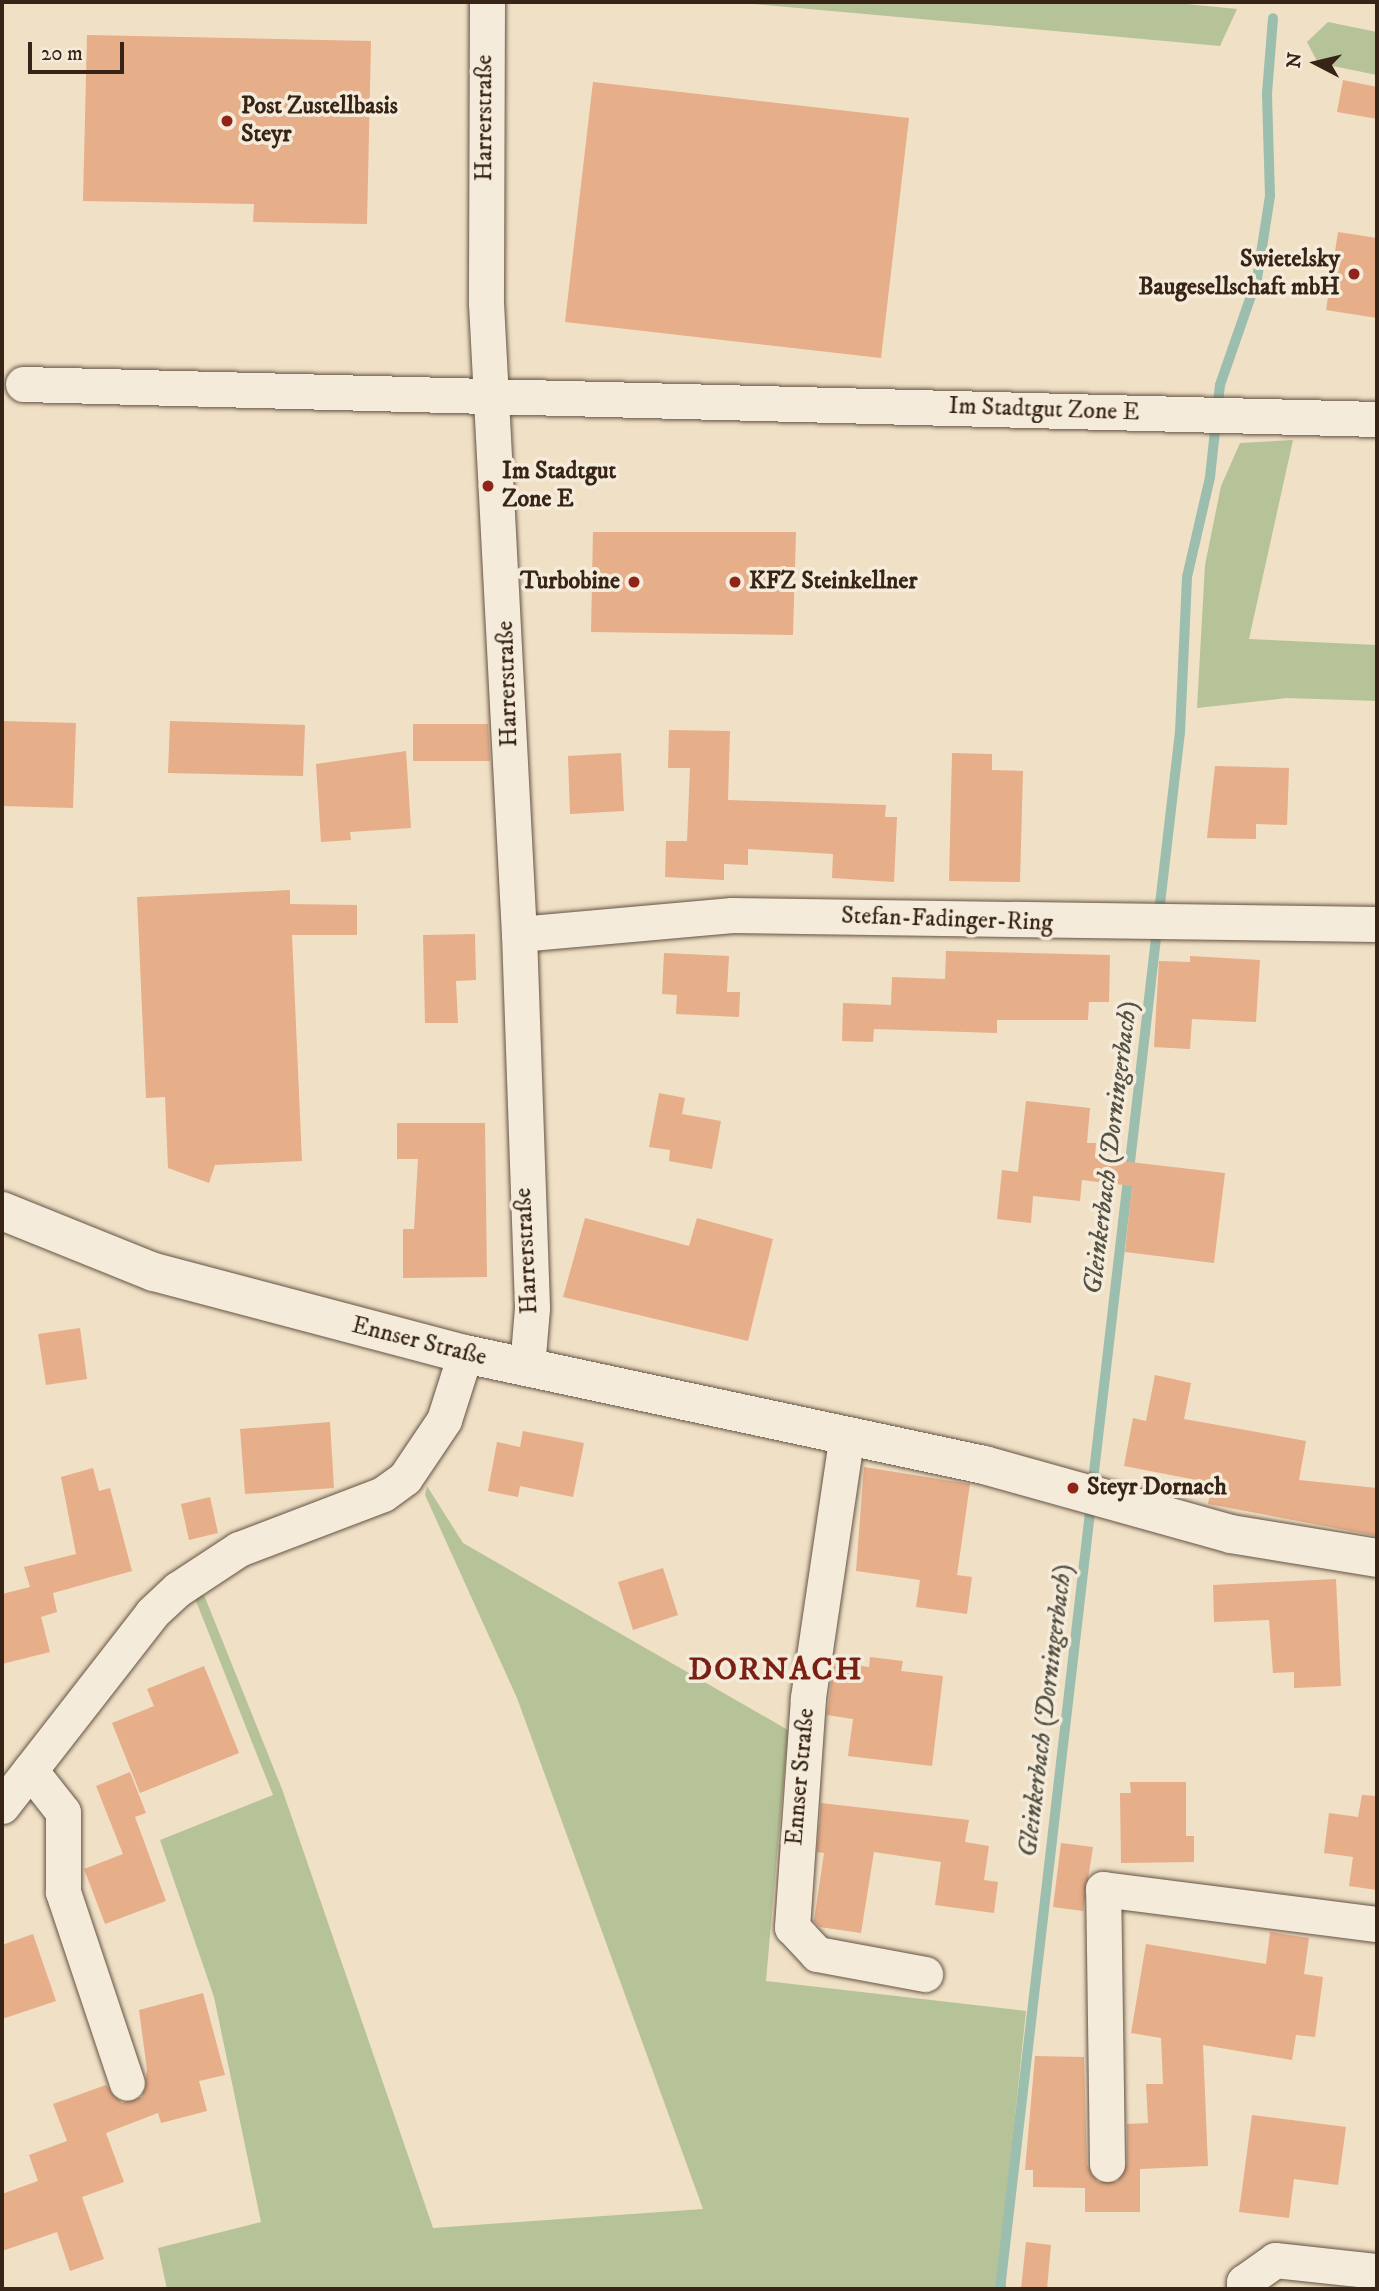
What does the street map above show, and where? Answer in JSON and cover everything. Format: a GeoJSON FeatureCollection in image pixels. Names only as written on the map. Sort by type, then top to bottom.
{"type":"FeatureCollection","features":[{"type":"Feature","properties":{"kind":"street","name":"Harrerstraße"},"geometry":{"type":"LineString","coordinates":[[487,2],[486,303],[495,395],[519,934],[532,1308],[527,1367]]}},
{"type":"Feature","properties":{"kind":"street","name":"Im Stadtgut Zone E"},"geometry":{"type":"LineString","coordinates":[[23,384],[1377,419]]}},
{"type":"Feature","properties":{"kind":"street","name":"Stefan-Fadinger-Ring"},"geometry":{"type":"LineString","coordinates":[[519,934],[732,915],[1155,926],[1377,924]]}},
{"type":"Feature","properties":{"kind":"street","name":"Ennser Straße"},"geometry":{"type":"LineString","coordinates":[[2,1211],[154,1272],[465,1354],[1090,1493],[1231,1534],[1377,1558]]}},
{"type":"Feature","properties":{"kind":"street"},"geometry":{"type":"LineString","coordinates":[[2,1806],[152,1613],[178,1590],[239,1549],[383,1494],[405,1478],[444,1420],[465,1354]]}},
{"type":"Feature","properties":{"kind":"street","name":"Ennser Straße"},"geometry":{"type":"LineString","coordinates":[[846,1440],[808,1698],[792,1927],[817,1954],[925,1974]]}},
{"type":"Feature","properties":{"kind":"street"},"geometry":{"type":"LineString","coordinates":[[30,1770],[63,1812],[63,1892],[127,2083]]}},
{"type":"Feature","properties":{"kind":"street"},"geometry":{"type":"LineString","coordinates":[[1107,2165],[1103,1889],[1377,1924]]}},
{"type":"Feature","properties":{"kind":"street"},"geometry":{"type":"LineString","coordinates":[[1244,2289],[1244,2282],[1275,2260],[1377,2271]]}},
{"type":"Feature","properties":{"kind":"green space"},"geometry":{"type":"Polygon","coordinates":[[[732,2],[1167,2],[1237,9],[1220,46],[732,2]]]}},
{"type":"Feature","properties":{"kind":"green space"},"geometry":{"type":"Polygon","coordinates":[[[1328,22],[1377,32],[1377,75],[1318,63],[1307,42],[1328,22]]]}},
{"type":"Feature","properties":{"kind":"green space"},"geometry":{"type":"Polygon","coordinates":[[[1293,440],[1249,639],[1377,645],[1377,701],[1287,698],[1197,708],[1205,565],[1221,486],[1240,443],[1293,440]]]}},
{"type":"Feature","properties":{"kind":"green space"},"geometry":{"type":"Polygon","coordinates":[[[427,1486],[463,1543],[788,1730],[766,1981],[1026,2011],[1004,2222],[1006,2289],[167,2289],[158,2248],[261,2222],[214,1997],[160,1840],[273,1795],[194,1596],[204,1595],[282,1789],[433,2228],[703,2209],[517,1698],[425,1495],[427,1486]]]}},
{"type":"Feature","properties":{"kind":"building","name":"Post Zustellbasis Steyr"},"geometry":{"type":"Polygon","coordinates":[[[87,35],[371,41],[367,224],[253,222],[254,204],[83,201],[87,35]]]}},
{"type":"Feature","properties":{"kind":"building"},"geometry":{"type":"Polygon","coordinates":[[[1343,80],[1377,87],[1377,119],[1337,112],[1343,80]]]}},
{"type":"Feature","properties":{"kind":"building"},"geometry":{"type":"Polygon","coordinates":[[[593,82],[909,118],[881,358],[565,322],[593,82]]]}},
{"type":"Feature","properties":{"kind":"building","name":"Swietelsky Baugesellschaft mbH"},"geometry":{"type":"Polygon","coordinates":[[[1338,232],[1377,238],[1377,318],[1326,310],[1338,232]]]}},
{"type":"Feature","properties":{"kind":"building"},"geometry":{"type":"Polygon","coordinates":[[[593,532],[796,532],[793,635],[591,632],[593,532]]]}},
{"type":"Feature","properties":{"kind":"building"},"geometry":{"type":"Polygon","coordinates":[[[2,721],[76,723],[73,808],[2,806],[2,721]]]}},
{"type":"Feature","properties":{"kind":"building"},"geometry":{"type":"Polygon","coordinates":[[[170,721],[305,725],[303,776],[168,773],[170,721]]]}},
{"type":"Feature","properties":{"kind":"building"},"geometry":{"type":"Polygon","coordinates":[[[413,724],[488,724],[490,761],[413,761],[413,724]]]}},
{"type":"Feature","properties":{"kind":"building"},"geometry":{"type":"Polygon","coordinates":[[[669,730],[730,731],[728,800],[886,805],[885,817],[897,817],[894,882],[832,878],[833,854],[748,849],[748,865],[724,864],[724,880],[665,877],[666,841],[687,841],[690,768],[668,768],[669,730]]]}},
{"type":"Feature","properties":{"kind":"building"},"geometry":{"type":"Polygon","coordinates":[[[406,751],[411,828],[350,832],[351,840],[321,842],[316,764],[406,751]]]}},
{"type":"Feature","properties":{"kind":"building"},"geometry":{"type":"Polygon","coordinates":[[[621,753],[624,811],[570,814],[568,756],[621,753]]]}},
{"type":"Feature","properties":{"kind":"building"},"geometry":{"type":"Polygon","coordinates":[[[952,753],[992,754],[992,770],[1023,771],[1020,882],[949,881],[952,753]]]}},
{"type":"Feature","properties":{"kind":"building"},"geometry":{"type":"Polygon","coordinates":[[[1215,766],[1289,768],[1287,825],[1256,824],[1256,839],[1207,838],[1215,766]]]}},
{"type":"Feature","properties":{"kind":"building"},"geometry":{"type":"Polygon","coordinates":[[[290,890],[290,904],[357,905],[357,935],[292,935],[302,1161],[215,1165],[209,1183],[168,1168],[165,1097],[146,1098],[137,897],[290,890]]]}},
{"type":"Feature","properties":{"kind":"building"},"geometry":{"type":"Polygon","coordinates":[[[475,934],[476,980],[456,981],[458,1023],[425,1023],[423,935],[475,934]]]}},
{"type":"Feature","properties":{"kind":"building"},"geometry":{"type":"Polygon","coordinates":[[[946,951],[1110,955],[1109,1002],[1089,1002],[1088,1020],[997,1020],[997,1033],[874,1029],[873,1042],[842,1041],[843,1003],[891,1005],[892,977],[945,979],[946,951]]]}},
{"type":"Feature","properties":{"kind":"building"},"geometry":{"type":"Polygon","coordinates":[[[664,953],[729,956],[727,992],[740,992],[739,1017],[676,1014],[677,995],[662,994],[664,953]]]}},
{"type":"Feature","properties":{"kind":"building"},"geometry":{"type":"Polygon","coordinates":[[[1190,956],[1260,960],[1256,1022],[1192,1019],[1190,1049],[1154,1047],[1159,961],[1190,962],[1190,956]]]}},
{"type":"Feature","properties":{"kind":"building"},"geometry":{"type":"Polygon","coordinates":[[[659,1093],[685,1098],[682,1114],[721,1121],[712,1169],[669,1161],[670,1150],[649,1147],[659,1093]]]}},
{"type":"Feature","properties":{"kind":"building"},"geometry":{"type":"Polygon","coordinates":[[[1026,1101],[1090,1108],[1087,1143],[1096,1143],[1095,1158],[1225,1173],[1214,1263],[1125,1252],[1132,1186],[1082,1180],[1080,1201],[1033,1196],[1031,1223],[997,1219],[1002,1170],[1018,1172],[1026,1101]]]}},
{"type":"Feature","properties":{"kind":"building"},"geometry":{"type":"Polygon","coordinates":[[[397,1123],[485,1123],[487,1277],[403,1278],[403,1229],[414,1229],[418,1159],[397,1159],[397,1123]]]}},
{"type":"Feature","properties":{"kind":"building"},"geometry":{"type":"Polygon","coordinates":[[[585,1218],[689,1246],[697,1218],[773,1239],[748,1341],[563,1297],[585,1218]]]}},
{"type":"Feature","properties":{"kind":"building"},"geometry":{"type":"Polygon","coordinates":[[[80,1328],[87,1379],[46,1385],[38,1334],[80,1328]]]}},
{"type":"Feature","properties":{"kind":"building"},"geometry":{"type":"Polygon","coordinates":[[[1155,1375],[1191,1383],[1184,1419],[1306,1441],[1299,1480],[1377,1488],[1377,1536],[1208,1504],[1212,1483],[1124,1466],[1133,1418],[1146,1421],[1155,1375]]]}},
{"type":"Feature","properties":{"kind":"building"},"geometry":{"type":"Polygon","coordinates":[[[330,1422],[334,1488],[245,1494],[240,1429],[330,1422]]]}},
{"type":"Feature","properties":{"kind":"building"},"geometry":{"type":"Polygon","coordinates":[[[523,1431],[584,1443],[573,1497],[520,1486],[518,1497],[488,1491],[497,1442],[520,1447],[523,1431]]]}},
{"type":"Feature","properties":{"kind":"building"},"geometry":{"type":"Polygon","coordinates":[[[864,1467],[970,1484],[957,1575],[972,1577],[967,1614],[916,1607],[920,1580],[856,1571],[864,1467]]]}},
{"type":"Feature","properties":{"kind":"building"},"geometry":{"type":"Polygon","coordinates":[[[93,1468],[99,1491],[110,1488],[132,1571],[53,1593],[57,1612],[41,1617],[50,1652],[2,1664],[2,1594],[30,1587],[24,1567],[76,1554],[61,1477],[93,1468]]]}},
{"type":"Feature","properties":{"kind":"building"},"geometry":{"type":"Polygon","coordinates":[[[210,1497],[218,1533],[189,1540],[181,1504],[210,1497]]]}},
{"type":"Feature","properties":{"kind":"building"},"geometry":{"type":"Polygon","coordinates":[[[663,1568],[678,1615],[633,1630],[618,1582],[663,1568]]]}},
{"type":"Feature","properties":{"kind":"building"},"geometry":{"type":"Polygon","coordinates":[[[1336,1579],[1341,1686],[1294,1688],[1294,1672],[1273,1673],[1269,1620],[1214,1622],[1213,1585],[1336,1579]]]}},
{"type":"Feature","properties":{"kind":"building"},"geometry":{"type":"Polygon","coordinates":[[[870,1657],[903,1661],[901,1671],[943,1676],[932,1766],[848,1756],[853,1719],[827,1715],[834,1662],[869,1667],[870,1657]]]}},
{"type":"Feature","properties":{"kind":"building"},"geometry":{"type":"Polygon","coordinates":[[[204,1666],[239,1753],[140,1793],[112,1723],[154,1706],[147,1689],[204,1666]]]}},
{"type":"Feature","properties":{"kind":"building"},"geometry":{"type":"Polygon","coordinates":[[[130,1772],[146,1813],[135,1817],[166,1901],[105,1924],[84,1869],[123,1854],[96,1786],[130,1772]]]}},
{"type":"Feature","properties":{"kind":"building"},"geometry":{"type":"Polygon","coordinates":[[[1130,1782],[1186,1782],[1186,1836],[1194,1836],[1194,1862],[1121,1863],[1120,1793],[1131,1793],[1130,1782]]]}},
{"type":"Feature","properties":{"kind":"building"},"geometry":{"type":"Polygon","coordinates":[[[1362,1795],[1377,1796],[1377,1890],[1349,1886],[1353,1857],[1324,1853],[1329,1813],[1358,1817],[1362,1795]]]}},
{"type":"Feature","properties":{"kind":"building"},"geometry":{"type":"Polygon","coordinates":[[[821,1803],[969,1820],[965,1842],[989,1846],[984,1880],[998,1882],[994,1913],[935,1905],[941,1862],[874,1852],[861,1933],[820,1927],[814,1921],[824,1853],[817,1852],[821,1803]]]}},
{"type":"Feature","properties":{"kind":"building"},"geometry":{"type":"Polygon","coordinates":[[[1061,1843],[1093,1847],[1083,1911],[1053,1907],[1061,1843]]]}},
{"type":"Feature","properties":{"kind":"building"},"geometry":{"type":"Polygon","coordinates":[[[1270,1932],[1309,1938],[1304,1974],[1323,1977],[1315,2037],[1296,2035],[1292,2060],[1203,2045],[1208,2166],[1140,2169],[1140,2212],[1085,2212],[1085,2188],[1033,2187],[1033,2170],[1025,2170],[1035,2056],[1084,2057],[1087,2165],[1098,2182],[1117,2182],[1127,2164],[1127,2124],[1148,2123],[1146,2084],[1163,2084],[1161,2038],[1131,2033],[1146,1944],[1266,1964],[1270,1932]]]}},
{"type":"Feature","properties":{"kind":"building"},"geometry":{"type":"Polygon","coordinates":[[[33,1934],[56,2001],[2,2019],[2,1945],[33,1934]]]}},
{"type":"Feature","properties":{"kind":"building"},"geometry":{"type":"Polygon","coordinates":[[[203,1993],[225,2075],[199,2081],[207,2111],[161,2123],[158,2113],[106,2133],[124,2182],[82,2197],[104,2259],[70,2271],[57,2232],[2,2251],[2,2194],[38,2181],[29,2155],[67,2141],[53,2104],[106,2085],[122,2103],[142,2097],[147,2070],[139,2010],[203,1993]]]}},
{"type":"Feature","properties":{"kind":"building"},"geometry":{"type":"Polygon","coordinates":[[[1252,2115],[1346,2127],[1338,2185],[1294,2179],[1289,2218],[1239,2212],[1252,2115]]]}},
{"type":"Feature","properties":{"kind":"building"},"geometry":{"type":"Polygon","coordinates":[[[1026,2242],[1051,2245],[1047,2289],[1021,2289],[1026,2242]]]}},
{"type":"Feature","properties":{"kind":"waterway","name":"Gleinkerbach (Dorningerbach)"},"geometry":{"type":"LineString","coordinates":[[1092,1489],[1180,732],[1187,577],[1210,477],[1220,385],[1257,279],[1270,196],[1267,93],[1273,18]]}},
{"type":"Feature","properties":{"kind":"waterway","name":"Gleinkerbach (Dorningerbach)"},"geometry":{"type":"LineString","coordinates":[[1000,2289],[1091,1504]]}},
{"type":"Feature","properties":{"kind":"place","name":"Post Zustellbasis Steyr"},"geometry":{"type":"Point","coordinates":[227,121]}},
{"type":"Feature","properties":{"kind":"place","name":"Swietelsky Baugesellschaft mbH"},"geometry":{"type":"Point","coordinates":[1354,274]}},
{"type":"Feature","properties":{"kind":"place","name":"Im Stadtgut Zone E"},"geometry":{"type":"Point","coordinates":[488,486]}},
{"type":"Feature","properties":{"kind":"place","name":"Turbobine"},"geometry":{"type":"Point","coordinates":[634,582]}},
{"type":"Feature","properties":{"kind":"place","name":"KFZ Steinkellner"},"geometry":{"type":"Point","coordinates":[735,582]}},
{"type":"Feature","properties":{"kind":"place","name":"Steyr Dornach"},"geometry":{"type":"Point","coordinates":[1073,1488]}},
{"type":"Feature","properties":{"kind":"district","name":"DORNACH"},"geometry":{"type":"Point","coordinates":[776,1670]}}]}
